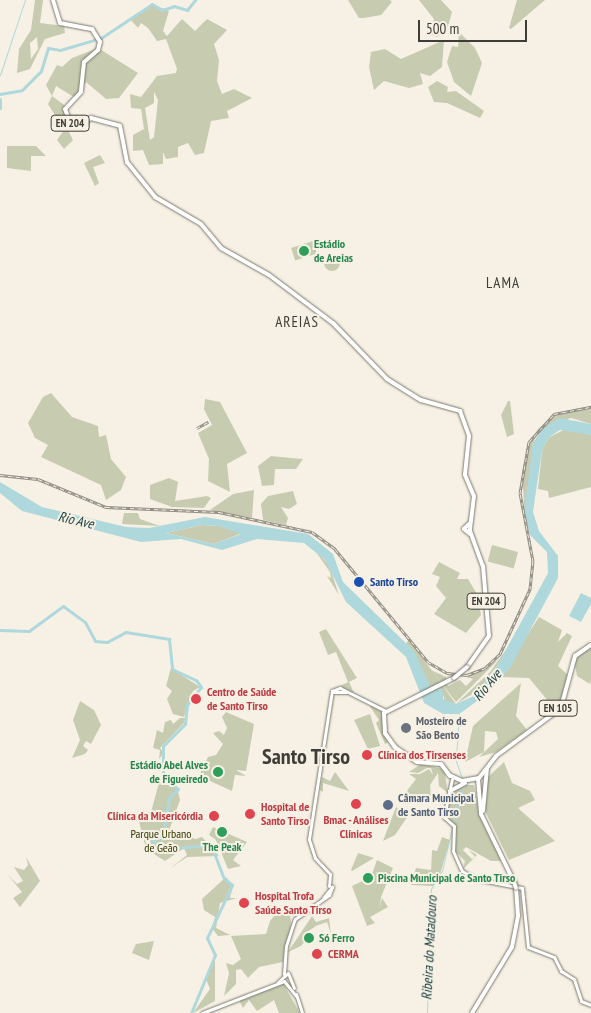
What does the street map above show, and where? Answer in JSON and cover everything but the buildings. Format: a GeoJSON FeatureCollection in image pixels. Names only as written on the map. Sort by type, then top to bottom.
{"type":"FeatureCollection","features":[{"type":"Feature","properties":{"kind":"main road","name":"EN 204"},"geometry":{"type":"LineString","coordinates":[[54,0],[60,23],[92,29],[100,42],[98,50],[84,62],[82,90],[64,114],[74,126],[91,118],[120,126],[130,165],[155,197],[204,226],[221,248],[265,273],[333,322],[387,379],[421,400],[460,411],[469,436],[465,471],[474,494],[469,529],[483,566],[489,636],[467,667],[454,678],[386,712]]}},
{"type":"Feature","properties":{"kind":"main road","name":"EN 105"},"geometry":{"type":"LineString","coordinates":[[487,825],[476,786],[478,779],[499,753],[558,708],[575,656],[591,645]]}},
{"type":"Feature","properties":{"kind":"main road"},"geometry":{"type":"LineString","coordinates":[[302,1013],[286,977],[285,951],[298,915],[325,896],[330,886],[329,873],[315,858],[310,842],[336,688],[386,712],[385,726],[395,747],[421,763],[437,763],[452,778],[484,788]]}},
{"type":"Feature","properties":{"kind":"main road"},"geometry":{"type":"LineString","coordinates":[[334,693],[346,692]]}},
{"type":"Feature","properties":{"kind":"main road","name":"EN 105"},"geometry":{"type":"LineString","coordinates":[[472,1013],[512,947],[518,916],[516,888],[487,825],[481,804],[487,769],[499,753]]}},
{"type":"Feature","properties":{"kind":"main road"},"geometry":{"type":"LineString","coordinates":[[452,778],[467,782]]}},
{"type":"Feature","properties":{"kind":"main road"},"geometry":{"type":"LineString","coordinates":[[452,778],[444,817],[454,826],[452,851],[462,871],[476,879],[508,884],[525,893],[521,911],[530,950],[554,957],[560,971],[574,979],[581,1001],[591,1005]]}},
{"type":"Feature","properties":{"kind":"main road"},"geometry":{"type":"LineString","coordinates":[[450,791],[455,784],[478,779],[486,782]]}},
{"type":"Feature","properties":{"kind":"main road"},"geometry":{"type":"LineString","coordinates":[[202,1013],[277,983],[286,977]]}},
{"type":"Feature","properties":{"kind":"main road"},"geometry":{"type":"LineString","coordinates":[[286,977],[296,996]]}},
{"type":"Feature","properties":{"kind":"green space"},"geometry":{"type":"Polygon","coordinates":[[[35,0],[43,0],[40,23],[64,26],[65,33],[45,39],[30,69],[17,73],[19,49],[31,30],[35,0]],[[37,37],[30,43],[31,59],[38,49],[37,37]]]}},
{"type":"Feature","properties":{"kind":"green space"},"geometry":{"type":"Polygon","coordinates":[[[348,0],[390,0],[392,2],[381,15],[359,18],[348,0]]]}},
{"type":"Feature","properties":{"kind":"green space"},"geometry":{"type":"Polygon","coordinates":[[[419,0],[441,0],[452,12],[447,30],[437,37],[430,34],[434,19],[419,0]]]}},
{"type":"Feature","properties":{"kind":"green space"},"geometry":{"type":"Polygon","coordinates":[[[517,0],[545,0],[511,29],[509,28],[517,0]]]}},
{"type":"Feature","properties":{"kind":"green space"},"geometry":{"type":"Polygon","coordinates":[[[152,4],[169,11],[163,31],[167,36],[182,19],[195,31],[207,19],[227,30],[214,44],[219,60],[217,81],[222,94],[234,89],[252,98],[227,111],[229,118],[211,121],[204,153],[195,155],[188,143],[178,147],[178,157],[166,159],[163,152],[163,164],[149,165],[143,150],[133,151],[133,135],[144,129],[141,109],[131,108],[130,94],[141,97],[157,76],[176,73],[177,69],[166,39],[157,41],[148,28],[141,23],[138,28],[130,19],[152,4]],[[154,92],[154,103],[145,108],[150,140],[154,137],[158,100],[154,92]]]}},
{"type":"Feature","properties":{"kind":"green space"},"geometry":{"type":"Polygon","coordinates":[[[459,32],[475,48],[482,63],[471,96],[454,82],[447,62],[452,46],[458,47],[459,32]]]}},
{"type":"Feature","properties":{"kind":"green space"},"geometry":{"type":"Polygon","coordinates":[[[444,40],[442,67],[430,76],[420,73],[423,84],[409,88],[384,81],[374,90],[369,67],[371,52],[385,49],[401,59],[444,40]]]}},
{"type":"Feature","properties":{"kind":"green space"},"geometry":{"type":"Polygon","coordinates":[[[98,48],[138,73],[119,98],[106,99],[86,82],[77,99],[56,86],[52,96],[46,85],[57,65],[62,67],[72,58],[98,48]]]}},
{"type":"Feature","properties":{"kind":"green space"},"geometry":{"type":"Polygon","coordinates":[[[437,81],[448,87],[447,92],[456,91],[484,111],[480,118],[447,103],[434,102],[428,87],[437,81]]]}},
{"type":"Feature","properties":{"kind":"green space"},"geometry":{"type":"Polygon","coordinates":[[[52,96],[67,107],[66,126],[73,140],[64,149],[57,140],[64,130],[48,104],[52,96]]]}},
{"type":"Feature","properties":{"kind":"green space"},"geometry":{"type":"Polygon","coordinates":[[[7,146],[36,146],[46,156],[31,156],[31,171],[7,168],[7,146]]]}},
{"type":"Feature","properties":{"kind":"green space"},"geometry":{"type":"Polygon","coordinates":[[[100,155],[105,163],[93,167],[99,183],[95,186],[84,163],[100,155]]]}},
{"type":"Feature","properties":{"kind":"green space","name":"Estádio de Areias"},"geometry":{"type":"Polygon","coordinates":[[[313,241],[317,253],[295,260],[291,248],[313,241]]]}},
{"type":"Feature","properties":{"kind":"green space"},"geometry":{"type":"Polygon","coordinates":[[[332,255],[338,257],[340,263],[338,269],[332,271],[326,269],[324,263],[326,257],[332,255]]]}},
{"type":"Feature","properties":{"kind":"green space"},"geometry":{"type":"Polygon","coordinates":[[[51,393],[72,417],[98,426],[99,437],[106,435],[111,459],[126,477],[121,490],[106,500],[101,485],[41,457],[48,445],[35,438],[28,423],[43,397],[51,393]]]}},
{"type":"Feature","properties":{"kind":"green space"},"geometry":{"type":"Polygon","coordinates":[[[205,399],[220,402],[247,453],[227,464],[230,492],[208,481],[209,459],[198,433],[212,425],[204,409],[205,399]]]}},
{"type":"Feature","properties":{"kind":"green space"},"geometry":{"type":"Polygon","coordinates":[[[508,401],[510,401],[514,434],[507,437],[501,415],[508,401]]]}},
{"type":"Feature","properties":{"kind":"green space"},"geometry":{"type":"Polygon","coordinates":[[[579,408],[591,409],[591,424],[571,418],[543,428],[535,437],[525,520],[522,471],[529,445],[538,429],[554,416],[579,408]]]}},
{"type":"Feature","properties":{"kind":"green space"},"geometry":{"type":"Polygon","coordinates":[[[567,428],[591,435],[591,487],[549,498],[548,491],[538,489],[542,450],[548,438],[567,428]]]}},
{"type":"Feature","properties":{"kind":"green space"},"geometry":{"type":"Polygon","coordinates":[[[271,456],[303,459],[296,469],[275,469],[274,485],[262,486],[258,466],[271,456]]]}},
{"type":"Feature","properties":{"kind":"green space"},"geometry":{"type":"Polygon","coordinates":[[[169,478],[178,482],[175,501],[207,496],[211,498],[204,508],[172,507],[150,499],[150,485],[169,478]]]}},
{"type":"Feature","properties":{"kind":"green space"},"geometry":{"type":"Polygon","coordinates":[[[254,490],[252,518],[210,510],[233,494],[254,490]]]}},
{"type":"Feature","properties":{"kind":"green space"},"geometry":{"type":"Polygon","coordinates":[[[293,491],[297,504],[289,509],[281,507],[288,518],[286,525],[263,520],[261,504],[268,496],[293,491]]]}},
{"type":"Feature","properties":{"kind":"green space"},"geometry":{"type":"Polygon","coordinates":[[[124,513],[138,513],[140,519],[160,526],[122,524],[124,513]]]}},
{"type":"Feature","properties":{"kind":"green space"},"geometry":{"type":"Polygon","coordinates":[[[202,525],[219,526],[242,533],[214,544],[166,533],[202,525]]]}},
{"type":"Feature","properties":{"kind":"green space"},"geometry":{"type":"Polygon","coordinates":[[[492,545],[518,552],[514,568],[488,561],[492,545]]]}},
{"type":"Feature","properties":{"kind":"green space"},"geometry":{"type":"Polygon","coordinates":[[[314,549],[329,565],[339,595],[327,576],[331,578],[330,572],[314,549]]]}},
{"type":"Feature","properties":{"kind":"green space"},"geometry":{"type":"Polygon","coordinates":[[[439,562],[460,573],[457,579],[468,579],[477,594],[481,615],[466,633],[434,614],[446,598],[436,586],[440,577],[432,574],[439,562]]]}},
{"type":"Feature","properties":{"kind":"green space"},"geometry":{"type":"Polygon","coordinates":[[[539,617],[562,630],[558,642],[567,633],[572,636],[558,666],[568,675],[561,700],[544,719],[548,701],[529,678],[500,677],[539,617]]]}},
{"type":"Feature","properties":{"kind":"green space"},"geometry":{"type":"Polygon","coordinates":[[[326,629],[357,678],[349,682],[354,693],[340,686],[348,682],[336,652],[328,655],[319,632],[326,629]]]}},
{"type":"Feature","properties":{"kind":"green space"},"geometry":{"type":"Polygon","coordinates":[[[517,635],[479,690],[456,704],[490,672],[517,635]]]}},
{"type":"Feature","properties":{"kind":"green space"},"geometry":{"type":"Polygon","coordinates":[[[409,639],[456,704],[445,701],[441,689],[431,688],[406,644],[409,639]]]}},
{"type":"Feature","properties":{"kind":"green space"},"geometry":{"type":"Polygon","coordinates":[[[591,646],[590,684],[577,676],[574,660],[591,646]]]}},
{"type":"Feature","properties":{"kind":"green space"},"geometry":{"type":"Polygon","coordinates":[[[498,660],[456,702],[431,670],[446,677],[448,686],[460,680],[466,686],[473,679],[466,677],[498,660]]]}},
{"type":"Feature","properties":{"kind":"green space"},"geometry":{"type":"Polygon","coordinates":[[[171,668],[200,687],[193,691],[184,717],[173,714],[167,699],[172,691],[166,686],[171,668]]]}},
{"type":"Feature","properties":{"kind":"green space"},"geometry":{"type":"Polygon","coordinates":[[[521,683],[516,716],[527,730],[496,752],[479,757],[498,739],[496,732],[485,731],[484,752],[465,762],[473,726],[521,683]]]}},
{"type":"Feature","properties":{"kind":"green space"},"geometry":{"type":"Polygon","coordinates":[[[80,701],[94,710],[101,725],[91,744],[86,741],[83,746],[88,750],[85,754],[72,758],[80,740],[73,720],[80,701]]]}},
{"type":"Feature","properties":{"kind":"green space"},"geometry":{"type":"Polygon","coordinates":[[[369,705],[382,712],[389,742],[385,744],[376,723],[379,720],[369,705]]]}},
{"type":"Feature","properties":{"kind":"green space"},"geometry":{"type":"Polygon","coordinates":[[[226,712],[254,724],[246,771],[236,770],[246,776],[235,775],[232,791],[199,776],[208,757],[216,755],[223,744],[213,733],[219,731],[224,735],[227,728],[222,717],[226,712]]]}},
{"type":"Feature","properties":{"kind":"green space"},"geometry":{"type":"Polygon","coordinates":[[[370,714],[380,746],[368,749],[354,720],[370,714]]]}},
{"type":"Feature","properties":{"kind":"green space"},"geometry":{"type":"Polygon","coordinates":[[[180,718],[185,718],[184,723],[160,748],[164,753],[159,759],[160,750],[153,748],[157,730],[163,733],[165,722],[171,720],[173,724],[180,718]]]}},
{"type":"Feature","properties":{"kind":"green space"},"geometry":{"type":"Polygon","coordinates":[[[504,762],[512,783],[530,791],[535,800],[518,808],[555,841],[509,860],[483,807],[487,778],[504,762]]]}},
{"type":"Feature","properties":{"kind":"green space"},"geometry":{"type":"Polygon","coordinates":[[[421,764],[444,769],[448,793],[439,786],[438,773],[430,785],[431,796],[423,800],[406,792],[416,779],[409,774],[420,774],[429,769],[433,775],[431,768],[418,773],[409,772],[421,764]]]}},
{"type":"Feature","properties":{"kind":"green space","name":"Parque Urbano de Geão"},"geometry":{"type":"Polygon","coordinates":[[[162,772],[164,782],[177,786],[180,800],[170,828],[195,839],[202,837],[219,856],[187,857],[171,868],[187,855],[184,848],[165,861],[146,849],[137,814],[151,812],[162,772]]]}},
{"type":"Feature","properties":{"kind":"green space"},"geometry":{"type":"Polygon","coordinates":[[[335,772],[349,791],[323,783],[323,792],[320,790],[322,777],[330,781],[335,772]]]}},
{"type":"Feature","properties":{"kind":"green space"},"geometry":{"type":"Polygon","coordinates":[[[459,785],[474,785],[480,814],[503,861],[491,861],[466,847],[463,850],[472,859],[475,857],[463,869],[465,861],[454,850],[456,827],[445,814],[452,791],[459,785]]]}},
{"type":"Feature","properties":{"kind":"green space"},"geometry":{"type":"Polygon","coordinates":[[[396,807],[408,816],[395,835],[383,841],[396,807]]]}},
{"type":"Feature","properties":{"kind":"green space"},"geometry":{"type":"Polygon","coordinates":[[[213,827],[247,842],[233,860],[241,866],[228,869],[216,840],[209,835],[213,827]]]}},
{"type":"Feature","properties":{"kind":"green space"},"geometry":{"type":"Polygon","coordinates":[[[442,837],[450,840],[439,878],[433,886],[411,885],[416,868],[431,870],[432,850],[437,851],[442,837]]]}},
{"type":"Feature","properties":{"kind":"green space"},"geometry":{"type":"Polygon","coordinates":[[[358,853],[374,858],[352,871],[351,870],[358,853]]]}},
{"type":"Feature","properties":{"kind":"green space"},"geometry":{"type":"Polygon","coordinates":[[[26,857],[40,881],[20,907],[13,898],[22,892],[7,874],[17,884],[23,881],[14,867],[24,870],[28,865],[26,857]]]}},
{"type":"Feature","properties":{"kind":"green space"},"geometry":{"type":"Polygon","coordinates":[[[377,860],[393,868],[381,897],[380,907],[382,898],[388,907],[370,917],[375,923],[367,926],[352,886],[371,877],[377,860]]]}},
{"type":"Feature","properties":{"kind":"green space"},"geometry":{"type":"Polygon","coordinates":[[[226,877],[233,886],[230,898],[237,898],[220,903],[216,928],[230,935],[218,936],[212,928],[215,917],[204,910],[202,899],[226,877]]]}},
{"type":"Feature","properties":{"kind":"green space"},"geometry":{"type":"Polygon","coordinates":[[[280,909],[290,913],[291,924],[283,962],[259,967],[248,978],[241,969],[236,970],[236,984],[224,996],[229,973],[226,963],[233,965],[241,959],[231,936],[266,934],[270,921],[280,909]]]}},
{"type":"Feature","properties":{"kind":"green space"},"geometry":{"type":"Polygon","coordinates":[[[312,916],[316,922],[329,918],[331,934],[327,922],[316,926],[304,934],[306,940],[301,946],[288,952],[312,916]]]}},
{"type":"Feature","properties":{"kind":"green space"},"geometry":{"type":"Polygon","coordinates":[[[154,941],[149,960],[132,953],[136,944],[154,941]]]}},
{"type":"Feature","properties":{"kind":"green space"},"geometry":{"type":"Polygon","coordinates":[[[215,956],[215,1001],[193,1013],[210,989],[206,979],[215,956]]]}},
{"type":"Feature","properties":{"kind":"green space"},"geometry":{"type":"Polygon","coordinates":[[[283,983],[300,1013],[279,1013],[274,1000],[257,1011],[249,1000],[243,1008],[239,1000],[244,996],[283,983]]]}},
{"type":"Feature","properties":{"kind":"water","name":"Rio Ave"},"geometry":{"type":"Polygon","coordinates":[[[560,418],[591,424],[591,435],[560,430],[548,438],[542,450],[533,512],[539,531],[558,556],[558,578],[510,668],[487,694],[459,714],[443,714],[424,703],[406,657],[346,602],[325,560],[304,543],[257,539],[222,550],[181,539],[141,542],[22,511],[0,493],[0,482],[42,507],[126,527],[149,528],[205,517],[308,534],[333,554],[343,582],[414,651],[431,688],[443,690],[443,699],[456,704],[474,696],[497,666],[548,573],[547,552],[530,535],[524,512],[533,443],[543,428],[560,418]],[[202,525],[166,533],[214,544],[241,534],[219,526],[202,525]]]}},
{"type":"Feature","properties":{"kind":"water"},"geometry":{"type":"Polygon","coordinates":[[[581,593],[591,598],[591,604],[581,622],[569,616],[581,593]]]}},
{"type":"Feature","properties":{"kind":"waterway"},"geometry":{"type":"LineString","coordinates":[[0,75],[25,0]]}},
{"type":"Feature","properties":{"kind":"waterway"},"geometry":{"type":"LineString","coordinates":[[0,94],[22,90],[41,71],[48,48],[60,50],[101,38],[152,4],[162,10],[174,6],[187,10],[195,0]]}},
{"type":"Feature","properties":{"kind":"waterway"},"geometry":{"type":"LineString","coordinates":[[0,99],[0,108]]}},
{"type":"Feature","properties":{"kind":"waterway"},"geometry":{"type":"LineString","coordinates":[[0,630],[29,631],[63,606],[85,622],[95,641],[107,642],[126,632],[169,639],[172,669],[196,680],[201,687],[187,705],[185,724],[163,746],[163,779],[178,789],[169,798],[162,839],[155,835],[151,839],[164,849],[211,845],[223,877]]}},
{"type":"Feature","properties":{"kind":"waterway","name":"Ribeira do Matadouro"},"geometry":{"type":"LineString","coordinates":[[456,758],[459,714]]}},
{"type":"Feature","properties":{"kind":"waterway","name":"Ribeira do Matadouro"},"geometry":{"type":"LineString","coordinates":[[456,761],[462,778]]}},
{"type":"Feature","properties":{"kind":"waterway","name":"Ribeira do Matadouro"},"geometry":{"type":"LineString","coordinates":[[453,823],[464,785]]}},
{"type":"Feature","properties":{"kind":"waterway","name":"Ribeira do Matadouro"},"geometry":{"type":"LineString","coordinates":[[427,1013],[431,889],[442,871],[452,828]]}},
{"type":"Feature","properties":{"kind":"waterway"},"geometry":{"type":"LineString","coordinates":[[191,1013],[215,955],[207,938],[232,885],[224,878]]}},
{"type":"Feature","properties":{"kind":"railway"},"geometry":{"type":"LineString","coordinates":[[0,475],[38,479],[106,507],[219,512],[312,532],[335,549],[428,662],[447,673],[467,675],[485,668],[500,654],[530,589],[533,561],[520,493],[529,442],[554,414],[591,407]]}},
{"type":"Feature","properties":{"kind":"railway"},"geometry":{"type":"LineString","coordinates":[[197,428],[208,422]]}},
{"type":"Feature","properties":{"kind":"place","name":"Estádio de Areias"},"geometry":{"type":"Point","coordinates":[304,251]}},
{"type":"Feature","properties":{"kind":"place","name":"Santo Tirso"},"geometry":{"type":"Point","coordinates":[359,582]}},
{"type":"Feature","properties":{"kind":"place","name":"Centro de Saúde de Santo Tirso"},"geometry":{"type":"Point","coordinates":[196,699]}},
{"type":"Feature","properties":{"kind":"place","name":"Mosteiro de São Bento"},"geometry":{"type":"Point","coordinates":[406,728]}},
{"type":"Feature","properties":{"kind":"place","name":"Clínica dos Tirsenses"},"geometry":{"type":"Point","coordinates":[367,755]}},
{"type":"Feature","properties":{"kind":"place","name":"Estádio Abel Alves de Figueiredo"},"geometry":{"type":"Point","coordinates":[218,772]}},
{"type":"Feature","properties":{"kind":"place","name":"Bmac - Análises Clínicas"},"geometry":{"type":"Point","coordinates":[356,804]}},
{"type":"Feature","properties":{"kind":"place","name":"Câmara Municipal de Santo Tirso"},"geometry":{"type":"Point","coordinates":[388,805]}},
{"type":"Feature","properties":{"kind":"place","name":"Hospital de Santo Tirso"},"geometry":{"type":"Point","coordinates":[250,814]}},
{"type":"Feature","properties":{"kind":"place","name":"Clínica da Misericórdia"},"geometry":{"type":"Point","coordinates":[214,816]}},
{"type":"Feature","properties":{"kind":"place","name":"The Peak"},"geometry":{"type":"Point","coordinates":[222,832]}},
{"type":"Feature","properties":{"kind":"place","name":"Piscina Municipal de Santo Tirso"},"geometry":{"type":"Point","coordinates":[368,878]}},
{"type":"Feature","properties":{"kind":"place","name":"Hospital Trofa Saúde Santo Tirso"},"geometry":{"type":"Point","coordinates":[244,903]}},
{"type":"Feature","properties":{"kind":"place","name":"Só Ferro"},"geometry":{"type":"Point","coordinates":[309,938]}},
{"type":"Feature","properties":{"kind":"place","name":"CERMA"},"geometry":{"type":"Point","coordinates":[317,954]}},
{"type":"Feature","properties":{"kind":"district","name":"LAMA"},"geometry":{"type":"Point","coordinates":[503,283]}},
{"type":"Feature","properties":{"kind":"district","name":"AREIAS"},"geometry":{"type":"Point","coordinates":[297,322]}},
{"type":"Feature","properties":{"kind":"district","name":"Santo Tirso"},"geometry":{"type":"Point","coordinates":[306,757]}}]}
